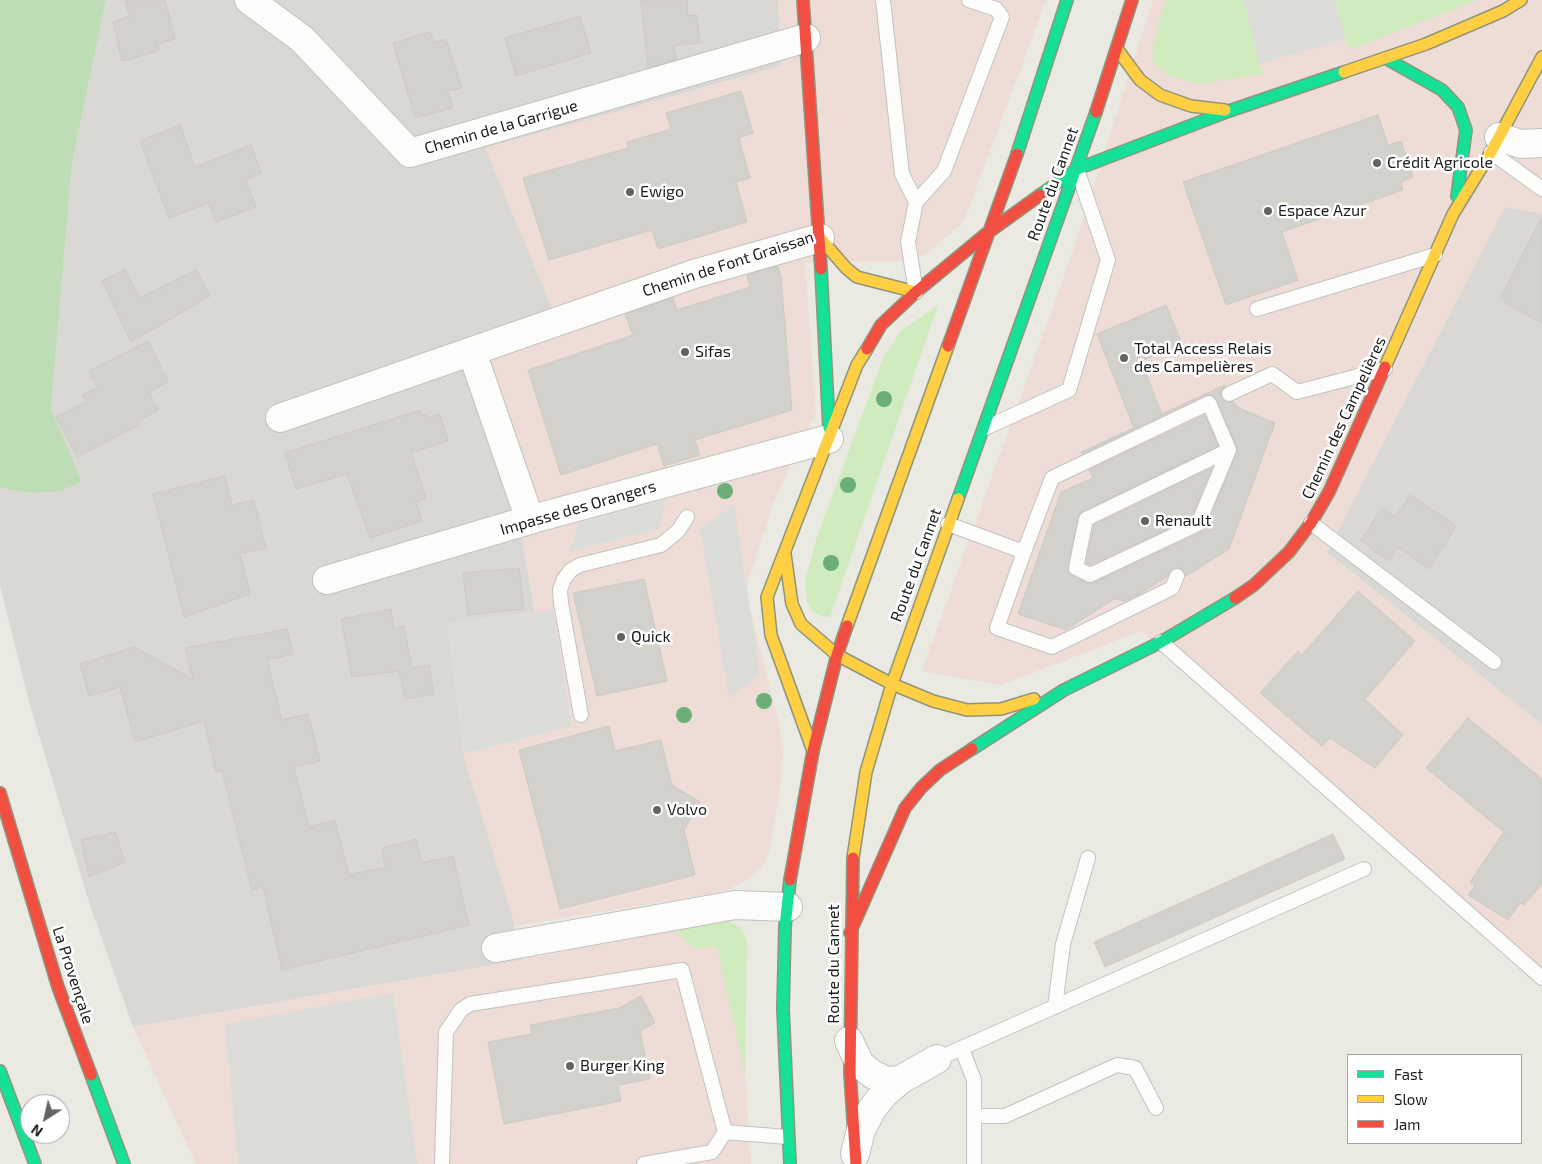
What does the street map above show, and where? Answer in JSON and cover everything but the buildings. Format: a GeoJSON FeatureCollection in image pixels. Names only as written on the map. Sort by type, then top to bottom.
{"type":"FeatureCollection","features":[{"type":"Feature","properties":{"kind":"main road","name":"Chemin de Font Graissan"},"geometry":{"type":"LineString","coordinates":[[803,0],[820,238]]}},
{"type":"Feature","properties":{"kind":"main road"},"geometry":{"type":"LineString","coordinates":[[790,1164],[787,1136],[783,1009],[788,907],[813,751],[837,655],[986,234],[1026,128],[1067,0]]}},
{"type":"Feature","properties":{"kind":"main road","name":"Route du Cannet"},"geometry":{"type":"LineString","coordinates":[[855,1159],[850,1041],[851,870],[866,772],[892,684],[982,429],[1078,169],[1132,0]]}},
{"type":"Feature","properties":{"kind":"main road"},"geometry":{"type":"LineString","coordinates":[[813,751],[771,635],[767,613],[767,598],[771,582],[785,554],[857,364],[881,325],[916,292],[986,234],[1078,169],[1229,111],[1387,59],[1462,30],[1521,0]]}},
{"type":"Feature","properties":{"kind":"main road"},"geometry":{"type":"LineString","coordinates":[[1117,49],[1140,80],[1160,95],[1191,106],[1229,111]]}},
{"type":"Feature","properties":{"kind":"main road","name":"Chemin des Campelières"},"geometry":{"type":"LineString","coordinates":[[1064,690],[1161,642],[1254,586],[1289,552],[1311,523],[1329,492],[1437,255],[1453,214],[1495,144],[1542,57]]}},
{"type":"Feature","properties":{"kind":"main road"},"geometry":{"type":"LineString","coordinates":[[1387,59],[1442,90],[1458,107],[1466,130],[1463,163],[1453,214]]}},
{"type":"Feature","properties":{"kind":"main road"},"geometry":{"type":"LineString","coordinates":[[820,238],[846,268],[857,277],[874,283],[916,292]]}},
{"type":"Feature","properties":{"kind":"main road"},"geometry":{"type":"LineString","coordinates":[[820,238],[830,439]]}},
{"type":"Feature","properties":{"kind":"main road"},"geometry":{"type":"LineString","coordinates":[[785,554],[792,604],[802,624],[837,655],[892,684],[932,701],[967,710],[1000,709],[1064,690]]}},
{"type":"Feature","properties":{"kind":"main road"},"geometry":{"type":"LineString","coordinates":[[850,933],[905,808],[921,788],[940,770],[1064,690]]}},
{"type":"Feature","properties":{"kind":"main road","name":"La Provençale"},"geometry":{"type":"LineString","coordinates":[[0,793],[58,987],[124,1164]]}},
{"type":"Feature","properties":{"kind":"main road"},"geometry":{"type":"LineString","coordinates":[[0,1071],[35,1164]]}},
{"type":"Feature","properties":{"kind":"street","name":"Chemin de la Garrigue"},"geometry":{"type":"LineString","coordinates":[[250,0],[302,39],[410,154],[806,38]]}},
{"type":"Feature","properties":{"kind":"street"},"geometry":{"type":"LineString","coordinates":[[1495,144],[1542,143]]}},
{"type":"Feature","properties":{"kind":"street","name":"Chemin de Font Graissan"},"geometry":{"type":"LineString","coordinates":[[280,418],[694,274],[820,238]]}},
{"type":"Feature","properties":{"kind":"street"},"geometry":{"type":"LineString","coordinates":[[472,352],[530,520]]}},
{"type":"Feature","properties":{"kind":"street","name":"Impasse des Orangers"},"geometry":{"type":"LineString","coordinates":[[328,580],[530,520],[830,439]]}},
{"type":"Feature","properties":{"kind":"street"},"geometry":{"type":"LineString","coordinates":[[496,948],[735,906],[788,907]]}},
{"type":"Feature","properties":{"kind":"street"},"geometry":{"type":"LineString","coordinates":[[850,1041],[860,1064],[872,1074],[886,1081],[900,1080]]}},
{"type":"Feature","properties":{"kind":"street"},"geometry":{"type":"LineString","coordinates":[[855,1159],[861,1130],[872,1109],[884,1094],[900,1080],[937,1059]]}},
{"type":"Feature","properties":{"kind":"lane"},"geometry":{"type":"LineString","coordinates":[[883,0],[902,174],[916,202]]}},
{"type":"Feature","properties":{"kind":"lane"},"geometry":{"type":"LineString","coordinates":[[916,292],[908,242],[916,202],[944,171],[1002,17],[996,9],[969,0]]}},
{"type":"Feature","properties":{"kind":"lane"},"geometry":{"type":"LineString","coordinates":[[1495,144],[1542,189]]}},
{"type":"Feature","properties":{"kind":"lane"},"geometry":{"type":"LineString","coordinates":[[982,429],[1069,390],[1108,260],[1078,169]]}},
{"type":"Feature","properties":{"kind":"lane"},"geometry":{"type":"LineString","coordinates":[[1256,309],[1437,255]]}},
{"type":"Feature","properties":{"kind":"lane"},"geometry":{"type":"LineString","coordinates":[[1229,394],[1272,374],[1297,392],[1385,368]]}},
{"type":"Feature","properties":{"kind":"lane"},"geometry":{"type":"LineString","coordinates":[[1178,576],[1172,588],[1052,647],[997,628],[1052,478],[1209,403],[1229,450],[1198,524],[1090,575],[1076,568],[1086,519],[1229,450]]}},
{"type":"Feature","properties":{"kind":"lane"},"geometry":{"type":"LineString","coordinates":[[581,714],[561,603],[560,590],[564,579],[571,570],[580,565],[661,545],[678,531],[687,517]]}},
{"type":"Feature","properties":{"kind":"lane"},"geometry":{"type":"LineString","coordinates":[[1311,523],[1494,662]]}},
{"type":"Feature","properties":{"kind":"lane"},"geometry":{"type":"LineString","coordinates":[[948,524],[1024,552]]}},
{"type":"Feature","properties":{"kind":"lane"},"geometry":{"type":"LineString","coordinates":[[1161,642],[1542,978]]}},
{"type":"Feature","properties":{"kind":"lane"},"geometry":{"type":"LineString","coordinates":[[1055,1007],[1063,944],[1088,858]]}},
{"type":"Feature","properties":{"kind":"lane"},"geometry":{"type":"LineString","coordinates":[[937,1059],[1364,868]]}},
{"type":"Feature","properties":{"kind":"lane"},"geometry":{"type":"LineString","coordinates":[[442,1164],[446,1032],[461,1010],[470,1004],[682,970],[725,1132],[712,1152],[644,1164]]}},
{"type":"Feature","properties":{"kind":"lane"},"geometry":{"type":"LineString","coordinates":[[962,1049],[974,1080],[974,1164]]}},
{"type":"Feature","properties":{"kind":"lane"},"geometry":{"type":"LineString","coordinates":[[974,1116],[1005,1116],[1117,1065],[1135,1068],[1156,1108]]}},
{"type":"Feature","properties":{"kind":"lane"},"geometry":{"type":"LineString","coordinates":[[725,1132],[787,1136]]}},
{"type":"Feature","properties":{"kind":"shaded area"},"geometry":{"type":"Polygon","coordinates":[[[106,0],[778,0],[781,66],[486,148],[555,314],[517,511],[535,613],[447,624],[522,960],[133,1027],[88,899],[30,705],[0,585],[0,488],[30,493],[82,482],[51,410],[72,163],[106,0]]]}},
{"type":"Feature","properties":{"kind":"shaded area"},"geometry":{"type":"Polygon","coordinates":[[[778,0],[1046,0],[964,221],[928,253],[904,261],[805,263],[816,412],[774,501],[748,582],[747,598],[779,723],[783,753],[779,796],[770,848],[763,866],[749,879],[731,888],[711,894],[515,926],[463,754],[447,623],[535,612],[517,511],[461,343],[554,313],[485,148],[781,66],[778,0]]]}},
{"type":"Feature","properties":{"kind":"shaded area"},"geometry":{"type":"Polygon","coordinates":[[[1153,0],[1542,0],[1542,214],[1505,207],[1327,552],[1542,725],[1542,981],[1141,631],[1001,685],[922,671],[1071,257],[1153,0]]]}},
{"type":"Feature","properties":{"kind":"shaded area"},"geometry":{"type":"Polygon","coordinates":[[[1244,0],[1335,0],[1345,39],[1259,64],[1244,0]]]}},
{"type":"Feature","properties":{"kind":"shaded area"},"geometry":{"type":"Polygon","coordinates":[[[1505,206],[1542,214],[1542,725],[1327,552],[1505,206]]]}},
{"type":"Feature","properties":{"kind":"shaded area"},"geometry":{"type":"Polygon","coordinates":[[[666,499],[659,529],[570,551],[578,523],[666,499]]]}},
{"type":"Feature","properties":{"kind":"shaded area"},"geometry":{"type":"Polygon","coordinates":[[[734,506],[760,675],[729,697],[700,528],[734,506]]]}},
{"type":"Feature","properties":{"kind":"shaded area"},"geometry":{"type":"Polygon","coordinates":[[[553,611],[572,726],[463,754],[447,623],[553,611]]]}},
{"type":"Feature","properties":{"kind":"shaded area"},"geometry":{"type":"Polygon","coordinates":[[[728,921],[739,927],[747,940],[745,1074],[751,1164],[196,1164],[133,1027],[522,960],[728,921]]]}},
{"type":"Feature","properties":{"kind":"shaded area"},"geometry":{"type":"Polygon","coordinates":[[[393,993],[417,1164],[238,1164],[225,1024],[393,993]]]}},
{"type":"Feature","properties":{"kind":"green space"},"geometry":{"type":"Polygon","coordinates":[[[0,0],[106,0],[72,163],[51,409],[82,482],[60,491],[30,493],[0,488],[0,0]]]}},
{"type":"Feature","properties":{"kind":"green space"},"geometry":{"type":"Polygon","coordinates":[[[1166,0],[1244,0],[1259,64],[1264,74],[1198,84],[1169,76],[1153,63],[1153,46],[1166,0]]]}},
{"type":"Feature","properties":{"kind":"green space"},"geometry":{"type":"Polygon","coordinates":[[[1335,0],[1478,0],[1351,49],[1345,39],[1335,0]]]}},
{"type":"Feature","properties":{"kind":"green space"},"geometry":{"type":"Polygon","coordinates":[[[938,305],[830,617],[821,616],[813,612],[807,601],[805,581],[816,540],[884,356],[902,330],[938,305]]]}},
{"type":"Feature","properties":{"kind":"green space"},"geometry":{"type":"Polygon","coordinates":[[[728,921],[739,927],[747,940],[745,1074],[717,947],[695,948],[673,930],[728,921]]]}},
{"type":"Feature","properties":{"kind":"traffic: fast"},"geometry":{"type":"LineString","coordinates":[[1017,154],[1067,0]]}},
{"type":"Feature","properties":{"kind":"traffic: fast"},"geometry":{"type":"LineString","coordinates":[[1387,59],[1442,90],[1458,107],[1466,130],[1457,196]]}},
{"type":"Feature","properties":{"kind":"traffic: fast"},"geometry":{"type":"LineString","coordinates":[[1040,195],[1077,169],[1229,111],[1344,72]]}},
{"type":"Feature","properties":{"kind":"traffic: fast"},"geometry":{"type":"LineString","coordinates":[[958,499],[1096,112]]}},
{"type":"Feature","properties":{"kind":"traffic: fast"},"geometry":{"type":"LineString","coordinates":[[821,269],[829,428]]}},
{"type":"Feature","properties":{"kind":"traffic: fast"},"geometry":{"type":"LineString","coordinates":[[972,749],[1064,690],[1161,642],[1235,598]]}},
{"type":"Feature","properties":{"kind":"traffic: fast"},"geometry":{"type":"LineString","coordinates":[[790,880],[785,927],[783,1009],[790,1164]]}},
{"type":"Feature","properties":{"kind":"traffic: fast"},"geometry":{"type":"LineString","coordinates":[[0,1071],[35,1164]]}},
{"type":"Feature","properties":{"kind":"traffic: fast"},"geometry":{"type":"LineString","coordinates":[[91,1075],[124,1164]]}},
{"type":"Feature","properties":{"kind":"traffic: slow"},"geometry":{"type":"LineString","coordinates":[[1344,72],[1426,44],[1503,11],[1521,0]]}},
{"type":"Feature","properties":{"kind":"traffic: slow"},"geometry":{"type":"LineString","coordinates":[[1117,49],[1140,80],[1160,95],[1191,106],[1225,110]]}},
{"type":"Feature","properties":{"kind":"traffic: slow"},"geometry":{"type":"LineString","coordinates":[[1385,367],[1453,214],[1491,152],[1542,57]]}},
{"type":"Feature","properties":{"kind":"traffic: slow"},"geometry":{"type":"LineString","coordinates":[[820,238],[846,268],[857,277],[916,292]]}},
{"type":"Feature","properties":{"kind":"traffic: slow"},"geometry":{"type":"LineString","coordinates":[[847,626],[948,346]]}},
{"type":"Feature","properties":{"kind":"traffic: slow"},"geometry":{"type":"LineString","coordinates":[[813,751],[771,635],[767,597],[857,365],[867,349]]}},
{"type":"Feature","properties":{"kind":"traffic: slow"},"geometry":{"type":"LineString","coordinates":[[853,858],[866,772],[892,684],[958,499]]}},
{"type":"Feature","properties":{"kind":"traffic: slow"},"geometry":{"type":"LineString","coordinates":[[785,554],[792,604],[801,624],[837,655],[892,684],[933,701],[967,710],[1001,709],[1034,699]]}},
{"type":"Feature","properties":{"kind":"traffic: jam"},"geometry":{"type":"LineString","coordinates":[[803,0],[821,269]]}},
{"type":"Feature","properties":{"kind":"traffic: jam"},"geometry":{"type":"LineString","coordinates":[[1096,112],[1132,0]]}},
{"type":"Feature","properties":{"kind":"traffic: jam"},"geometry":{"type":"LineString","coordinates":[[948,346],[1017,154]]}},
{"type":"Feature","properties":{"kind":"traffic: jam"},"geometry":{"type":"LineString","coordinates":[[867,349],[881,325],[916,292],[986,234],[1040,195]]}},
{"type":"Feature","properties":{"kind":"traffic: jam"},"geometry":{"type":"LineString","coordinates":[[1235,598],[1254,585],[1289,552],[1311,523],[1329,492],[1385,367]]}},
{"type":"Feature","properties":{"kind":"traffic: jam"},"geometry":{"type":"LineString","coordinates":[[790,880],[813,751],[837,655],[847,626]]}},
{"type":"Feature","properties":{"kind":"traffic: jam"},"geometry":{"type":"LineString","coordinates":[[850,933],[905,808],[921,788],[940,770],[972,749]]}},
{"type":"Feature","properties":{"kind":"traffic: jam"},"geometry":{"type":"LineString","coordinates":[[0,793],[58,987],[91,1075]]}},
{"type":"Feature","properties":{"kind":"traffic: jam"},"geometry":{"type":"LineString","coordinates":[[853,858],[850,1073],[856,1164]]}},
{"type":"Feature","properties":{"kind":"place","name":"Crédit Agricole"},"geometry":{"type":"Point","coordinates":[1377,163]}},
{"type":"Feature","properties":{"kind":"place","name":"Ewigo"},"geometry":{"type":"Point","coordinates":[630,192]}},
{"type":"Feature","properties":{"kind":"place","name":"Espace Azur"},"geometry":{"type":"Point","coordinates":[1268,211]}},
{"type":"Feature","properties":{"kind":"place","name":"Sifas"},"geometry":{"type":"Point","coordinates":[685,352]}},
{"type":"Feature","properties":{"kind":"place","name":"Total Access Relais des Campelières"},"geometry":{"type":"Point","coordinates":[1124,358]}},
{"type":"Feature","properties":{"kind":"place","name":"Renault"},"geometry":{"type":"Point","coordinates":[1145,521]}},
{"type":"Feature","properties":{"kind":"place","name":"Quick"},"geometry":{"type":"Point","coordinates":[621,637]}},
{"type":"Feature","properties":{"kind":"place","name":"Volvo"},"geometry":{"type":"Point","coordinates":[657,810]}},
{"type":"Feature","properties":{"kind":"place","name":"Burger King"},"geometry":{"type":"Point","coordinates":[570,1066]}}]}
